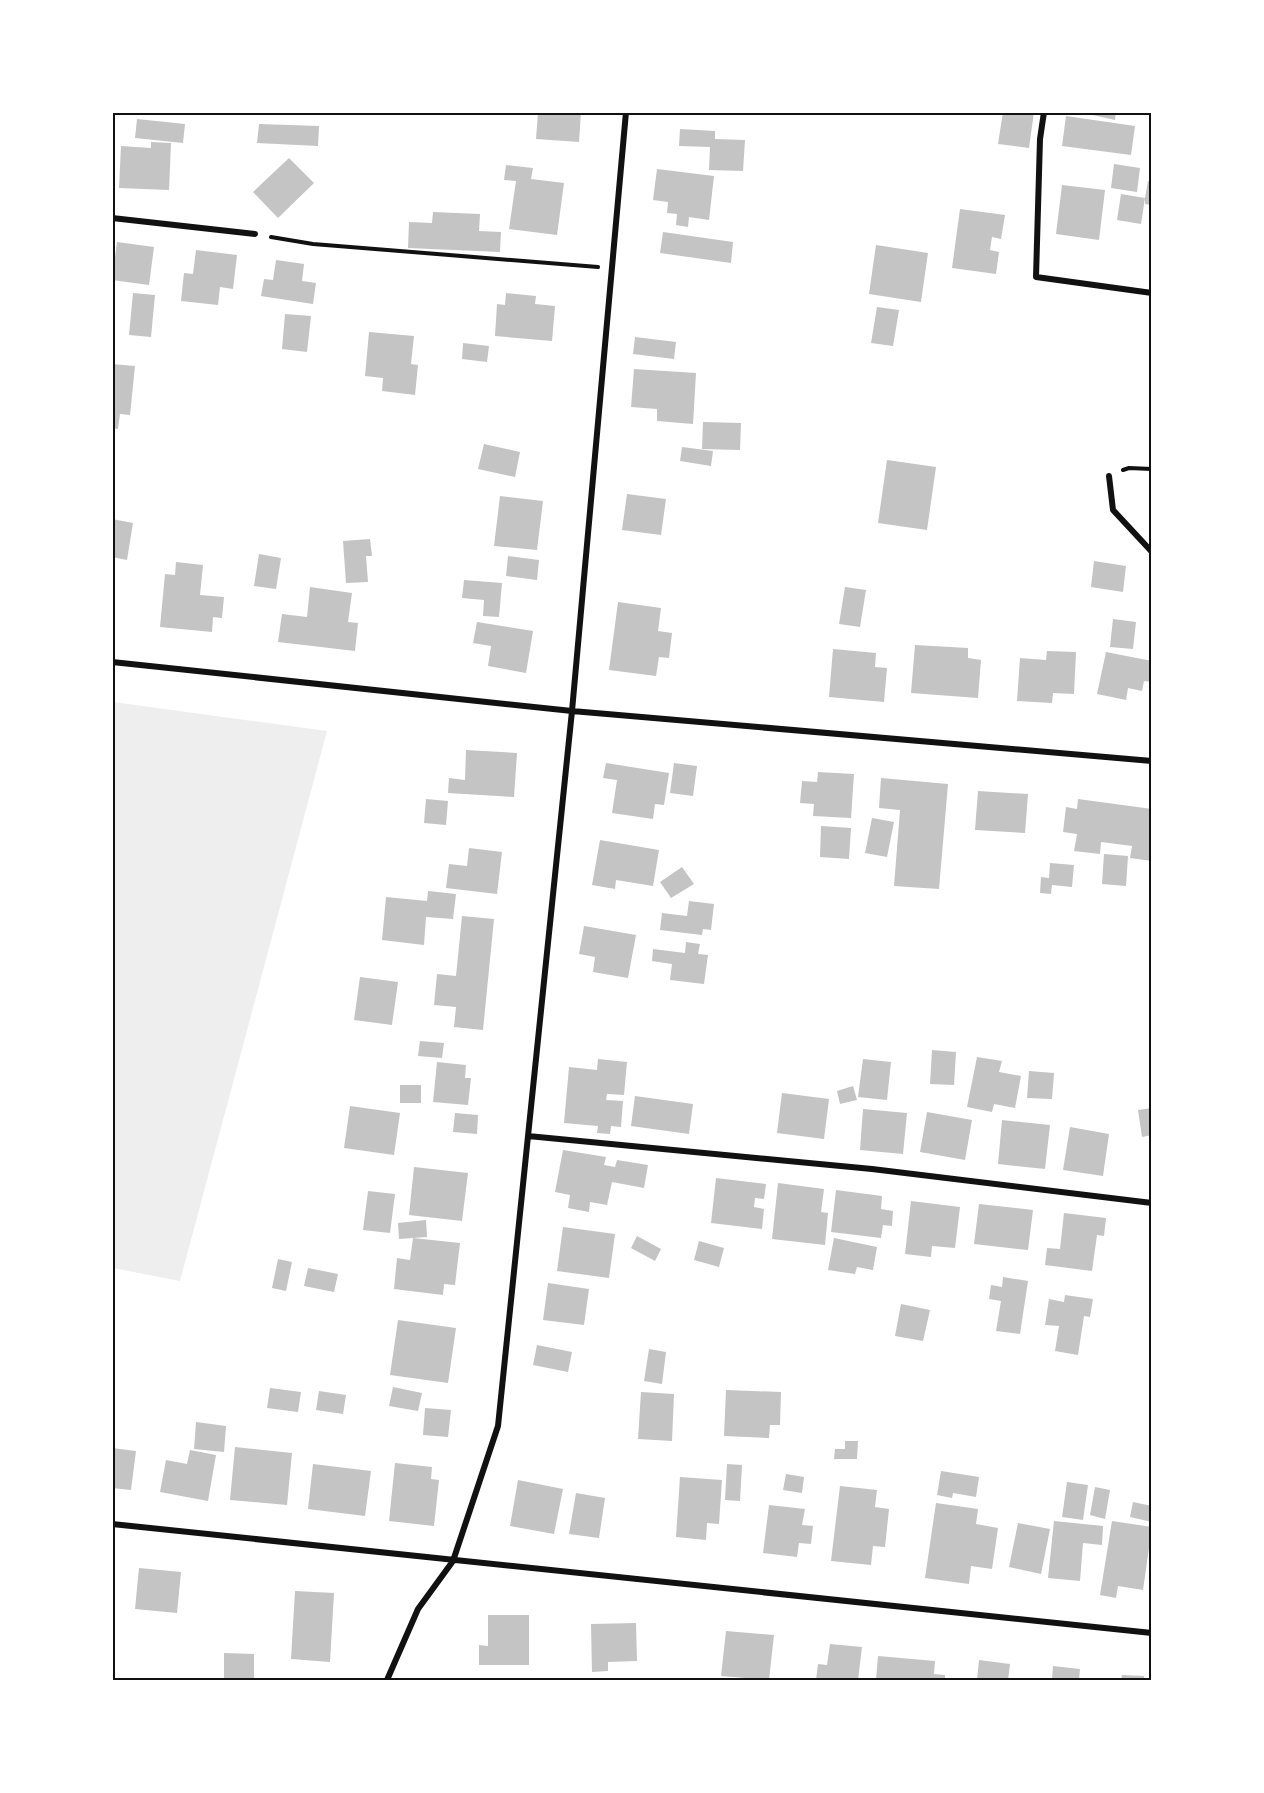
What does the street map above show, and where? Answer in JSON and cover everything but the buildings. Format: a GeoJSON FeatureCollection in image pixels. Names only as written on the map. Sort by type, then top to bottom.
{"type":"FeatureCollection","features":[{"type":"Feature","properties":{"kind":"street"},"geometry":{"type":"LineString","coordinates":[[387,1680],[418,1609],[453,1561],[498,1426],[572,711],[626,112]]}},
{"type":"Feature","properties":{"kind":"street"},"geometry":{"type":"LineString","coordinates":[[1044,112],[1040,139],[1036,277],[1152,293]]}},
{"type":"Feature","properties":{"kind":"street"},"geometry":{"type":"LineString","coordinates":[[112,218],[255,234]]}},
{"type":"Feature","properties":{"kind":"street"},"geometry":{"type":"LineString","coordinates":[[1109,476],[1113,510],[1152,552]]}},
{"type":"Feature","properties":{"kind":"street"},"geometry":{"type":"LineString","coordinates":[[112,662],[572,711],[1152,761]]}},
{"type":"Feature","properties":{"kind":"street"},"geometry":{"type":"LineString","coordinates":[[528,1136],[873,1169],[1152,1203]]}},
{"type":"Feature","properties":{"kind":"street"},"geometry":{"type":"LineString","coordinates":[[112,1524],[1152,1633]]}},
{"type":"Feature","properties":{"kind":"path"},"geometry":{"type":"LineString","coordinates":[[255,234],[313,244],[612,268]]}},
{"type":"Feature","properties":{"kind":"path"},"geometry":{"type":"LineString","coordinates":[[1109,476],[1129,468],[1152,469]]}},
{"type":"Feature","properties":{"kind":"shaded area"},"geometry":{"type":"Polygon","coordinates":[[[113,702],[327,731],[180,1281],[113,1268],[113,702]]]}}]}
